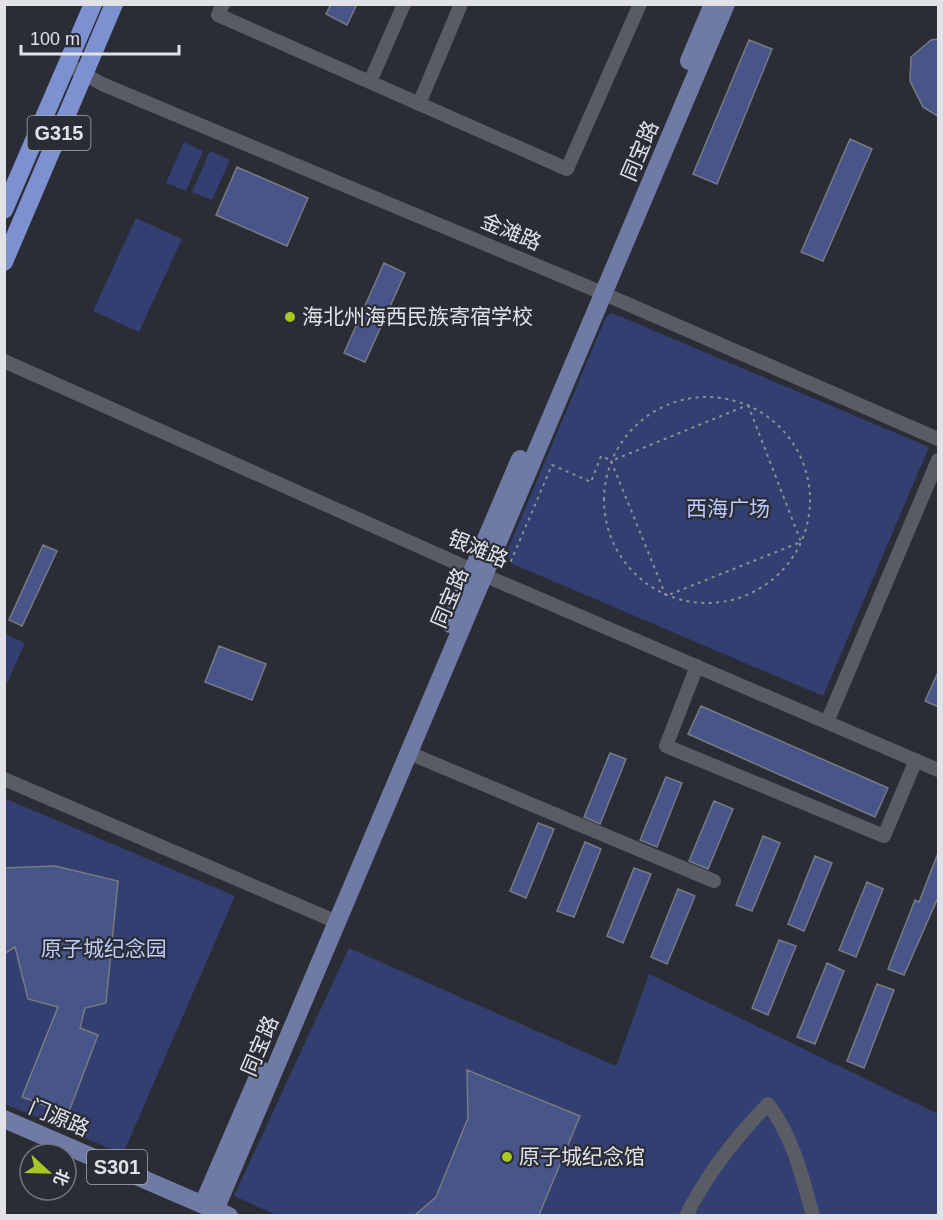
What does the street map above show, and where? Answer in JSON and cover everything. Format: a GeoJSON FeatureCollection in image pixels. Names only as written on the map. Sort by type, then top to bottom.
{"type":"FeatureCollection","features":[{"type":"Feature","properties":{"kind":"highway","name":"G315"},"geometry":{"type":"LineString","coordinates":[[4,210],[93,4]]}},
{"type":"Feature","properties":{"kind":"highway","name":"G315"},"geometry":{"type":"LineString","coordinates":[[4,262],[114,4]]}},
{"type":"Feature","properties":{"kind":"main road","name":"同宝路"},"geometry":{"type":"LineString","coordinates":[[598,292],[712,4]]}},
{"type":"Feature","properties":{"kind":"main road","name":"同宝路"},"geometry":{"type":"LineString","coordinates":[[216,1210],[331,920],[478,572],[598,292],[726,4]]}},
{"type":"Feature","properties":{"kind":"main road","name":"同宝路"},"geometry":{"type":"LineString","coordinates":[[331,920],[409,753],[478,572]]}},
{"type":"Feature","properties":{"kind":"main road","name":"门源路"},"geometry":{"type":"LineString","coordinates":[[4,1119],[216,1210]]}},
{"type":"Feature","properties":{"kind":"street"},"geometry":{"type":"LineString","coordinates":[[223,4],[218,15],[567,169],[640,4]]}},
{"type":"Feature","properties":{"kind":"street"},"geometry":{"type":"LineString","coordinates":[[370,82],[404,4]]}},
{"type":"Feature","properties":{"kind":"street"},"geometry":{"type":"LineString","coordinates":[[419,104],[461,4]]}},
{"type":"Feature","properties":{"kind":"street","name":"金滩路"},"geometry":{"type":"LineString","coordinates":[[67,64],[113,88],[598,292],[939,439]]}},
{"type":"Feature","properties":{"kind":"street","name":"银滩路"},"geometry":{"type":"LineString","coordinates":[[4,360],[478,572],[939,770]]}},
{"type":"Feature","properties":{"kind":"street"},"geometry":{"type":"LineString","coordinates":[[827,722],[939,460]]}},
{"type":"Feature","properties":{"kind":"street"},"geometry":{"type":"LineString","coordinates":[[697,666],[666,746],[884,836],[916,760]]}},
{"type":"Feature","properties":{"kind":"street"},"geometry":{"type":"LineString","coordinates":[[409,753],[714,881]]}},
{"type":"Feature","properties":{"kind":"street"},"geometry":{"type":"LineString","coordinates":[[4,779],[331,920]]}},
{"type":"Feature","properties":{"kind":"street"},"geometry":{"type":"LineString","coordinates":[[686,1215],[695,1197],[750,1122],[768,1104],[781,1122],[797,1157],[813,1215]]}},
{"type":"Feature","properties":{"kind":"path"},"geometry":{"type":"LineString","coordinates":[[716,397],[748,405],[775,422],[796,447],[808,478],[810,510],[801,542],[784,569],[759,590],[729,602],[697,603],[666,596],[639,579],[618,554],[606,524],[604,492],[611,461],[628,433],[653,411],[684,399],[716,397]]}},
{"type":"Feature","properties":{"kind":"path"},"geometry":{"type":"LineString","coordinates":[[611,461],[748,405]]}},
{"type":"Feature","properties":{"kind":"path"},"geometry":{"type":"LineString","coordinates":[[748,405],[801,542]]}},
{"type":"Feature","properties":{"kind":"path"},"geometry":{"type":"LineString","coordinates":[[503,563],[511,561],[552,465],[591,482],[601,456],[611,461],[666,596]]}},
{"type":"Feature","properties":{"kind":"path"},"geometry":{"type":"LineString","coordinates":[[666,596],[801,542]]}},
{"type":"Feature","properties":{"kind":"green space"},"geometry":{"type":"Polygon","coordinates":[[[184,142],[203,151],[186,191],[166,183],[184,142]]]}},
{"type":"Feature","properties":{"kind":"green space"},"geometry":{"type":"Polygon","coordinates":[[[210,151],[230,160],[212,200],[192,192],[210,151]]]}},
{"type":"Feature","properties":{"kind":"green space"},"geometry":{"type":"Polygon","coordinates":[[[136,218],[182,239],[139,332],[93,311],[136,218]]]}},
{"type":"Feature","properties":{"kind":"green space","name":"西海广场"},"geometry":{"type":"Polygon","coordinates":[[[612,313],[929,447],[823,696],[513,564],[506,554],[606,317],[612,313]]]}},
{"type":"Feature","properties":{"kind":"green space"},"geometry":{"type":"Polygon","coordinates":[[[5,634],[25,643],[7,683],[4,682],[5,634]]]}},
{"type":"Feature","properties":{"kind":"green space","name":"原子城纪念园"},"geometry":{"type":"Polygon","coordinates":[[[4,798],[235,896],[123,1154],[5,1104],[4,798]]]}},
{"type":"Feature","properties":{"kind":"green space"},"geometry":{"type":"Polygon","coordinates":[[[349,948],[616,1066],[649,974],[938,1114],[938,1215],[279,1216],[234,1196],[349,948]]]}},
{"type":"Feature","properties":{"kind":"building"},"geometry":{"type":"Polygon","coordinates":[[[331,4],[357,4],[347,25],[326,14],[331,4]]]}},
{"type":"Feature","properties":{"kind":"building"},"geometry":{"type":"Polygon","coordinates":[[[939,39],[939,117],[923,107],[910,81],[911,57],[931,40],[939,39]]]}},
{"type":"Feature","properties":{"kind":"building"},"geometry":{"type":"Polygon","coordinates":[[[749,40],[772,49],[717,184],[693,174],[749,40]]]}},
{"type":"Feature","properties":{"kind":"building"},"geometry":{"type":"Polygon","coordinates":[[[850,139],[872,149],[823,261],[801,252],[850,139]]]}},
{"type":"Feature","properties":{"kind":"building"},"geometry":{"type":"Polygon","coordinates":[[[237,167],[308,198],[287,246],[216,215],[237,167]]]}},
{"type":"Feature","properties":{"kind":"building"},"geometry":{"type":"Polygon","coordinates":[[[384,263],[405,273],[365,362],[344,353],[384,263]]]}},
{"type":"Feature","properties":{"kind":"building"},"geometry":{"type":"Polygon","coordinates":[[[43,545],[57,551],[22,626],[9,620],[43,545]]]}},
{"type":"Feature","properties":{"kind":"building"},"geometry":{"type":"Polygon","coordinates":[[[219,646],[266,664],[252,700],[205,682],[219,646]]]}},
{"type":"Feature","properties":{"kind":"building"},"geometry":{"type":"Polygon","coordinates":[[[939,670],[939,707],[925,701],[939,670]]]}},
{"type":"Feature","properties":{"kind":"building"},"geometry":{"type":"Polygon","coordinates":[[[701,706],[888,788],[875,817],[688,734],[701,706]]]}},
{"type":"Feature","properties":{"kind":"building"},"geometry":{"type":"Polygon","coordinates":[[[610,753],[626,759],[600,824],[584,817],[610,753]]]}},
{"type":"Feature","properties":{"kind":"building"},"geometry":{"type":"Polygon","coordinates":[[[666,777],[682,783],[657,847],[640,840],[666,777]]]}},
{"type":"Feature","properties":{"kind":"building"},"geometry":{"type":"Polygon","coordinates":[[[714,801],[733,809],[708,869],[689,861],[714,801]]]}},
{"type":"Feature","properties":{"kind":"building"},"geometry":{"type":"Polygon","coordinates":[[[538,823],[554,829],[526,898],[510,891],[538,823]]]}},
{"type":"Feature","properties":{"kind":"building"},"geometry":{"type":"Polygon","coordinates":[[[763,836],[780,843],[752,911],[736,905],[763,836]]]}},
{"type":"Feature","properties":{"kind":"building"},"geometry":{"type":"Polygon","coordinates":[[[585,842],[601,849],[574,917],[557,911],[585,842]]]}},
{"type":"Feature","properties":{"kind":"building"},"geometry":{"type":"Polygon","coordinates":[[[938,853],[939,895],[904,975],[888,969],[915,900],[919,902],[938,853]]]}},
{"type":"Feature","properties":{"kind":"building"},"geometry":{"type":"Polygon","coordinates":[[[815,856],[832,863],[804,931],[788,924],[815,856]]]}},
{"type":"Feature","properties":{"kind":"building"},"geometry":{"type":"Polygon","coordinates":[[[55,866],[118,881],[106,1003],[85,1008],[80,1028],[98,1035],[68,1114],[22,1097],[58,1007],[28,999],[15,947],[4,954],[4,868],[55,866]]]}},
{"type":"Feature","properties":{"kind":"building"},"geometry":{"type":"Polygon","coordinates":[[[634,868],[651,874],[623,943],[607,936],[634,868]]]}},
{"type":"Feature","properties":{"kind":"building"},"geometry":{"type":"Polygon","coordinates":[[[867,882],[883,889],[856,957],[839,950],[867,882]]]}},
{"type":"Feature","properties":{"kind":"building"},"geometry":{"type":"Polygon","coordinates":[[[678,889],[695,896],[667,964],[651,957],[678,889]]]}},
{"type":"Feature","properties":{"kind":"building"},"geometry":{"type":"Polygon","coordinates":[[[779,940],[796,946],[768,1015],[752,1008],[779,940]]]}},
{"type":"Feature","properties":{"kind":"building"},"geometry":{"type":"Polygon","coordinates":[[[827,963],[844,971],[815,1044],[797,1037],[827,963]]]}},
{"type":"Feature","properties":{"kind":"building"},"geometry":{"type":"Polygon","coordinates":[[[877,984],[894,990],[864,1068],[847,1061],[877,984]]]}},
{"type":"Feature","properties":{"kind":"building","name":"原子城纪念馆"},"geometry":{"type":"Polygon","coordinates":[[[467,1070],[580,1116],[539,1215],[415,1215],[436,1197],[468,1118],[467,1070]]]}},
{"type":"Feature","properties":{"kind":"place","name":"海北州海西民族寄宿学校"},"geometry":{"type":"Point","coordinates":[290,317]}},
{"type":"Feature","properties":{"kind":"place","name":"原子城纪念馆"},"geometry":{"type":"Point","coordinates":[507,1157]}}]}
